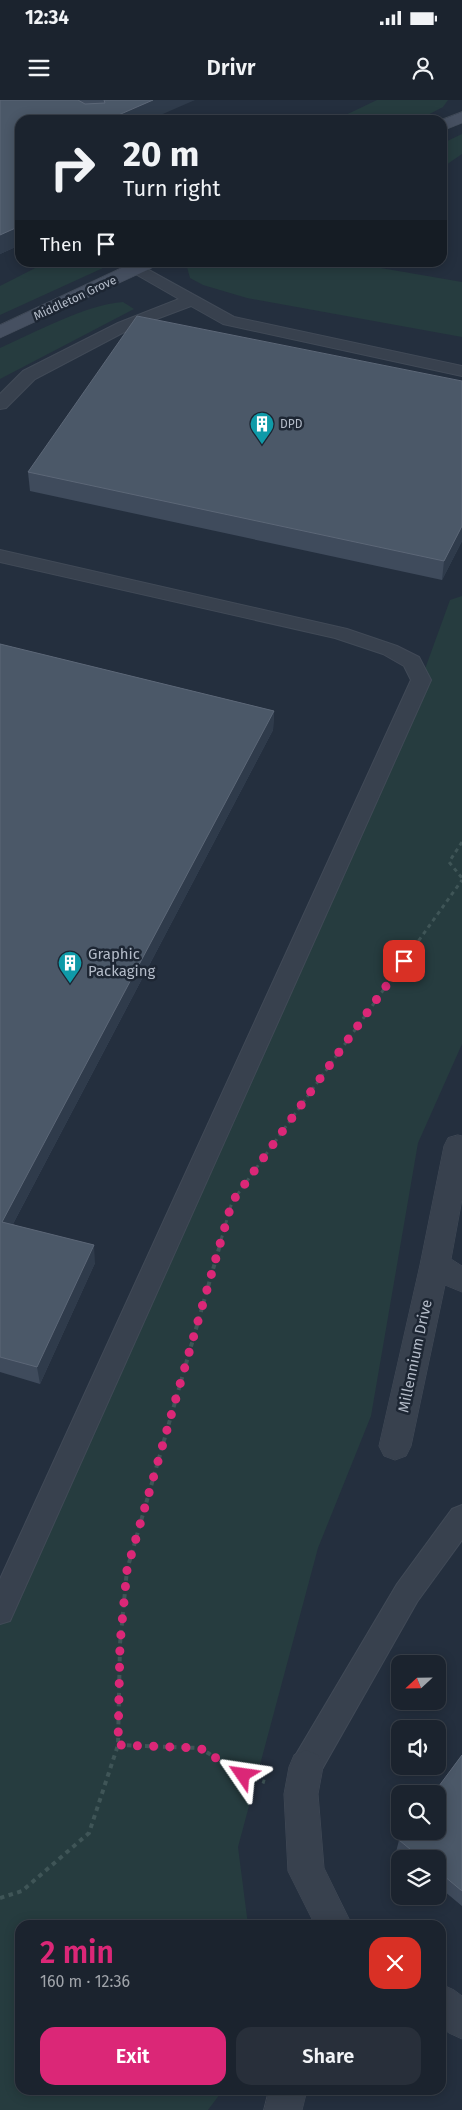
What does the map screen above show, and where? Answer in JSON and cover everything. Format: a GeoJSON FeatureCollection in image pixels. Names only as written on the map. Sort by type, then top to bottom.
{"type":"FeatureCollection","features":[{"type":"Feature","properties":{"kind":"street"},"geometry":{"type":"LineString","coordinates":[[447,124],[462,116]]}},
{"type":"Feature","properties":{"kind":"street","name":"Middleton Grove"},"geometry":{"type":"LineString","coordinates":[[0,332],[142,267]]}},
{"type":"Feature","properties":{"kind":"street","name":"Millennium Drive"},"geometry":{"type":"LineString","coordinates":[[394,1446],[435,1265],[460,1143]]}},
{"type":"Feature","properties":{"kind":"street"},"geometry":{"type":"LineString","coordinates":[[435,1265],[462,1280]]}},
{"type":"Feature","properties":{"kind":"street"},"geometry":{"type":"LineString","coordinates":[[303,1780],[306,1871],[331,1920]]}},
{"type":"Feature","properties":{"kind":"street"},"geometry":{"type":"LineString","coordinates":[[446,2007],[462,2020]]}},
{"type":"Feature","properties":{"kind":"street"},"geometry":{"type":"LineString","coordinates":[[283,2110],[287,2095]]}},
{"type":"Feature","properties":{"kind":"lane"},"geometry":{"type":"LineString","coordinates":[[145,267],[192,300],[229,321],[462,371]]}},
{"type":"Feature","properties":{"kind":"lane"},"geometry":{"type":"LineString","coordinates":[[0,404],[29,375],[124,326],[192,300]]}},
{"type":"Feature","properties":{"kind":"lane"},"geometry":{"type":"LineString","coordinates":[[0,556],[340,633],[390,650],[412,662],[421,680],[0,1610]]}},
{"type":"Feature","properties":{"kind":"lane"},"geometry":{"type":"LineString","coordinates":[[303,1780],[407,1593],[462,1518]]}},
{"type":"Feature","properties":{"kind":"path"},"geometry":{"type":"LineString","coordinates":[[0,1898],[22,1891],[89,1833],[118,1745],[120,1644],[127,1570],[232,1202],[462,879],[449,862],[462,842]]}},
{"type":"Feature","properties":{"kind":"path"},"geometry":{"type":"LineString","coordinates":[[118,1745],[200,1748],[243,1775],[303,1780]]}},
{"type":"Feature","properties":{"kind":"green space"},"geometry":{"type":"Polygon","coordinates":[[[377,100],[448,100],[443,107],[428,115],[346,115],[377,100]]]}},
{"type":"Feature","properties":{"kind":"green space"},"geometry":{"type":"Polygon","coordinates":[[[462,134],[462,154],[447,164],[447,141],[462,134]]]}},
{"type":"Feature","properties":{"kind":"green space"},"geometry":{"type":"Polygon","coordinates":[[[37,267],[105,267],[0,315],[0,286],[37,267]]]}},
{"type":"Feature","properties":{"kind":"green space"},"geometry":{"type":"Polygon","coordinates":[[[187,267],[375,267],[462,282],[462,337],[247,298],[203,285],[190,278],[187,267]]]}},
{"type":"Feature","properties":{"kind":"green space"},"geometry":{"type":"Polygon","coordinates":[[[123,302],[134,309],[0,379],[0,348],[77,313],[123,302]]]}},
{"type":"Feature","properties":{"kind":"green space"},"geometry":{"type":"Polygon","coordinates":[[[462,596],[462,1044],[418,1143],[371,1416],[318,1548],[238,1847],[247,1920],[15,1920],[15,2095],[219,2095],[208,2110],[0,2110],[0,1611],[421,680],[450,600],[462,596]]]}},
{"type":"Feature","properties":{"kind":"building"},"geometry":{"type":"Polygon","coordinates":[[[0,100],[78,100],[85,104],[105,103],[104,100],[153,100],[118,115],[15,115],[15,228],[0,235],[0,100]]]}},
{"type":"Feature","properties":{"kind":"building","name":"DPD"},"geometry":{"type":"Polygon","coordinates":[[[137,316],[462,381],[462,526],[444,561],[28,472],[137,316]]]}},
{"type":"Feature","properties":{"kind":"building","name":"Graphic Packaging"},"geometry":{"type":"Polygon","coordinates":[[[0,644],[274,711],[2,1222],[94,1245],[37,1367],[0,1357],[0,644]]]}},
{"type":"Feature","properties":{"kind":"building"},"geometry":{"type":"Polygon","coordinates":[[[462,1755],[462,1891],[446,1878],[446,1850],[411,1850],[399,1840],[446,1840],[446,1785],[440,1785],[462,1755]]]}},
{"type":"Feature","properties":{"kind":"place","name":"DPD"},"geometry":{"type":"Point","coordinates":[262,445]}},
{"type":"Feature","properties":{"kind":"place","name":"Graphic Packaging"},"geometry":{"type":"Point","coordinates":[70,984]}},
{"type":"Feature","properties":{"kind":"route"},"geometry":{"type":"LineString","coordinates":[[243,1775],[200,1748],[118,1745],[120,1644],[127,1570],[232,1202],[404,961]]}}]}
